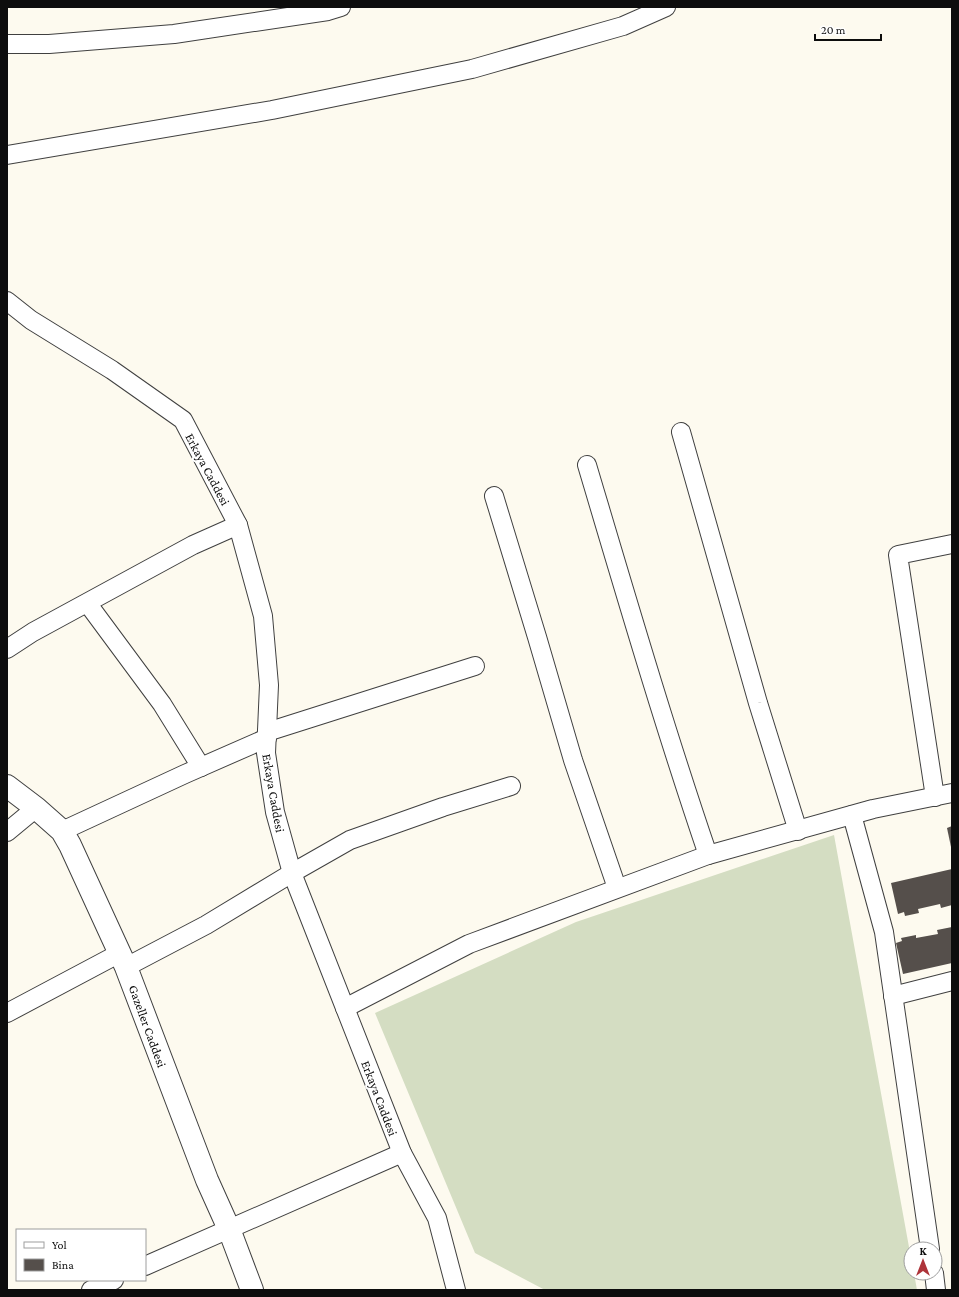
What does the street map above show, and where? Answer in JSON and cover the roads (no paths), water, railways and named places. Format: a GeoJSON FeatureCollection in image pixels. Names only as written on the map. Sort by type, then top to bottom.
{"type":"FeatureCollection","features":[{"type":"Feature","properties":{"kind":"street"},"geometry":{"type":"LineString","coordinates":[[7,44],[49,44],[174,34],[328,11],[341,7]]}},
{"type":"Feature","properties":{"kind":"street"},"geometry":{"type":"LineString","coordinates":[[7,156],[272,110],[472,69],[623,26],[666,7]]}},
{"type":"Feature","properties":{"kind":"street","name":"Erkaya Caddesi"},"geometry":{"type":"LineString","coordinates":[[7,301],[31,320],[112,370],[183,420],[238,525],[264,616],[269,685],[266,753],[275,812],[292,873],[402,1153],[437,1218],[456,1290]]}},
{"type":"Feature","properties":{"kind":"street"},"geometry":{"type":"LineString","coordinates":[[681,432],[758,703],[798,831]]}},
{"type":"Feature","properties":{"kind":"street"},"geometry":{"type":"LineString","coordinates":[[588,465],[632,617],[680,773],[708,855]]}},
{"type":"Feature","properties":{"kind":"street"},"geometry":{"type":"LineString","coordinates":[[494,496],[573,760],[617,888]]}},
{"type":"Feature","properties":{"kind":"street"},"geometry":{"type":"LineString","coordinates":[[7,649],[33,632],[88,604],[193,546],[238,525]]}},
{"type":"Feature","properties":{"kind":"street"},"geometry":{"type":"LineString","coordinates":[[345,1008],[469,944],[708,855],[873,809],[944,795],[898,555],[952,544]]}},
{"type":"Feature","properties":{"kind":"street"},"geometry":{"type":"LineString","coordinates":[[88,604],[162,704],[201,767]]}},
{"type":"Feature","properties":{"kind":"street"},"geometry":{"type":"LineString","coordinates":[[62,831],[267,735],[475,666]]}},
{"type":"Feature","properties":{"kind":"street","name":"Gazeller Caddesi"},"geometry":{"type":"LineString","coordinates":[[7,786],[36,808],[62,831],[70,845],[123,960],[207,1180],[229,1229],[252,1290]]}},
{"type":"Feature","properties":{"kind":"street"},"geometry":{"type":"LineString","coordinates":[[7,1013],[206,924],[350,840],[443,807],[511,786]]}},
{"type":"Feature","properties":{"kind":"street"},"geometry":{"type":"LineString","coordinates":[[7,832],[36,808]]}},
{"type":"Feature","properties":{"kind":"street"},"geometry":{"type":"LineString","coordinates":[[852,815],[884,932],[929,1241]]}},
{"type":"Feature","properties":{"kind":"street"},"geometry":{"type":"LineString","coordinates":[[893,996],[952,981]]}},
{"type":"Feature","properties":{"kind":"street"},"geometry":{"type":"LineString","coordinates":[[146,1266],[402,1153]]}},
{"type":"Feature","properties":{"kind":"street"},"geometry":{"type":"LineString","coordinates":[[91,1290],[112,1281]]}}]}
